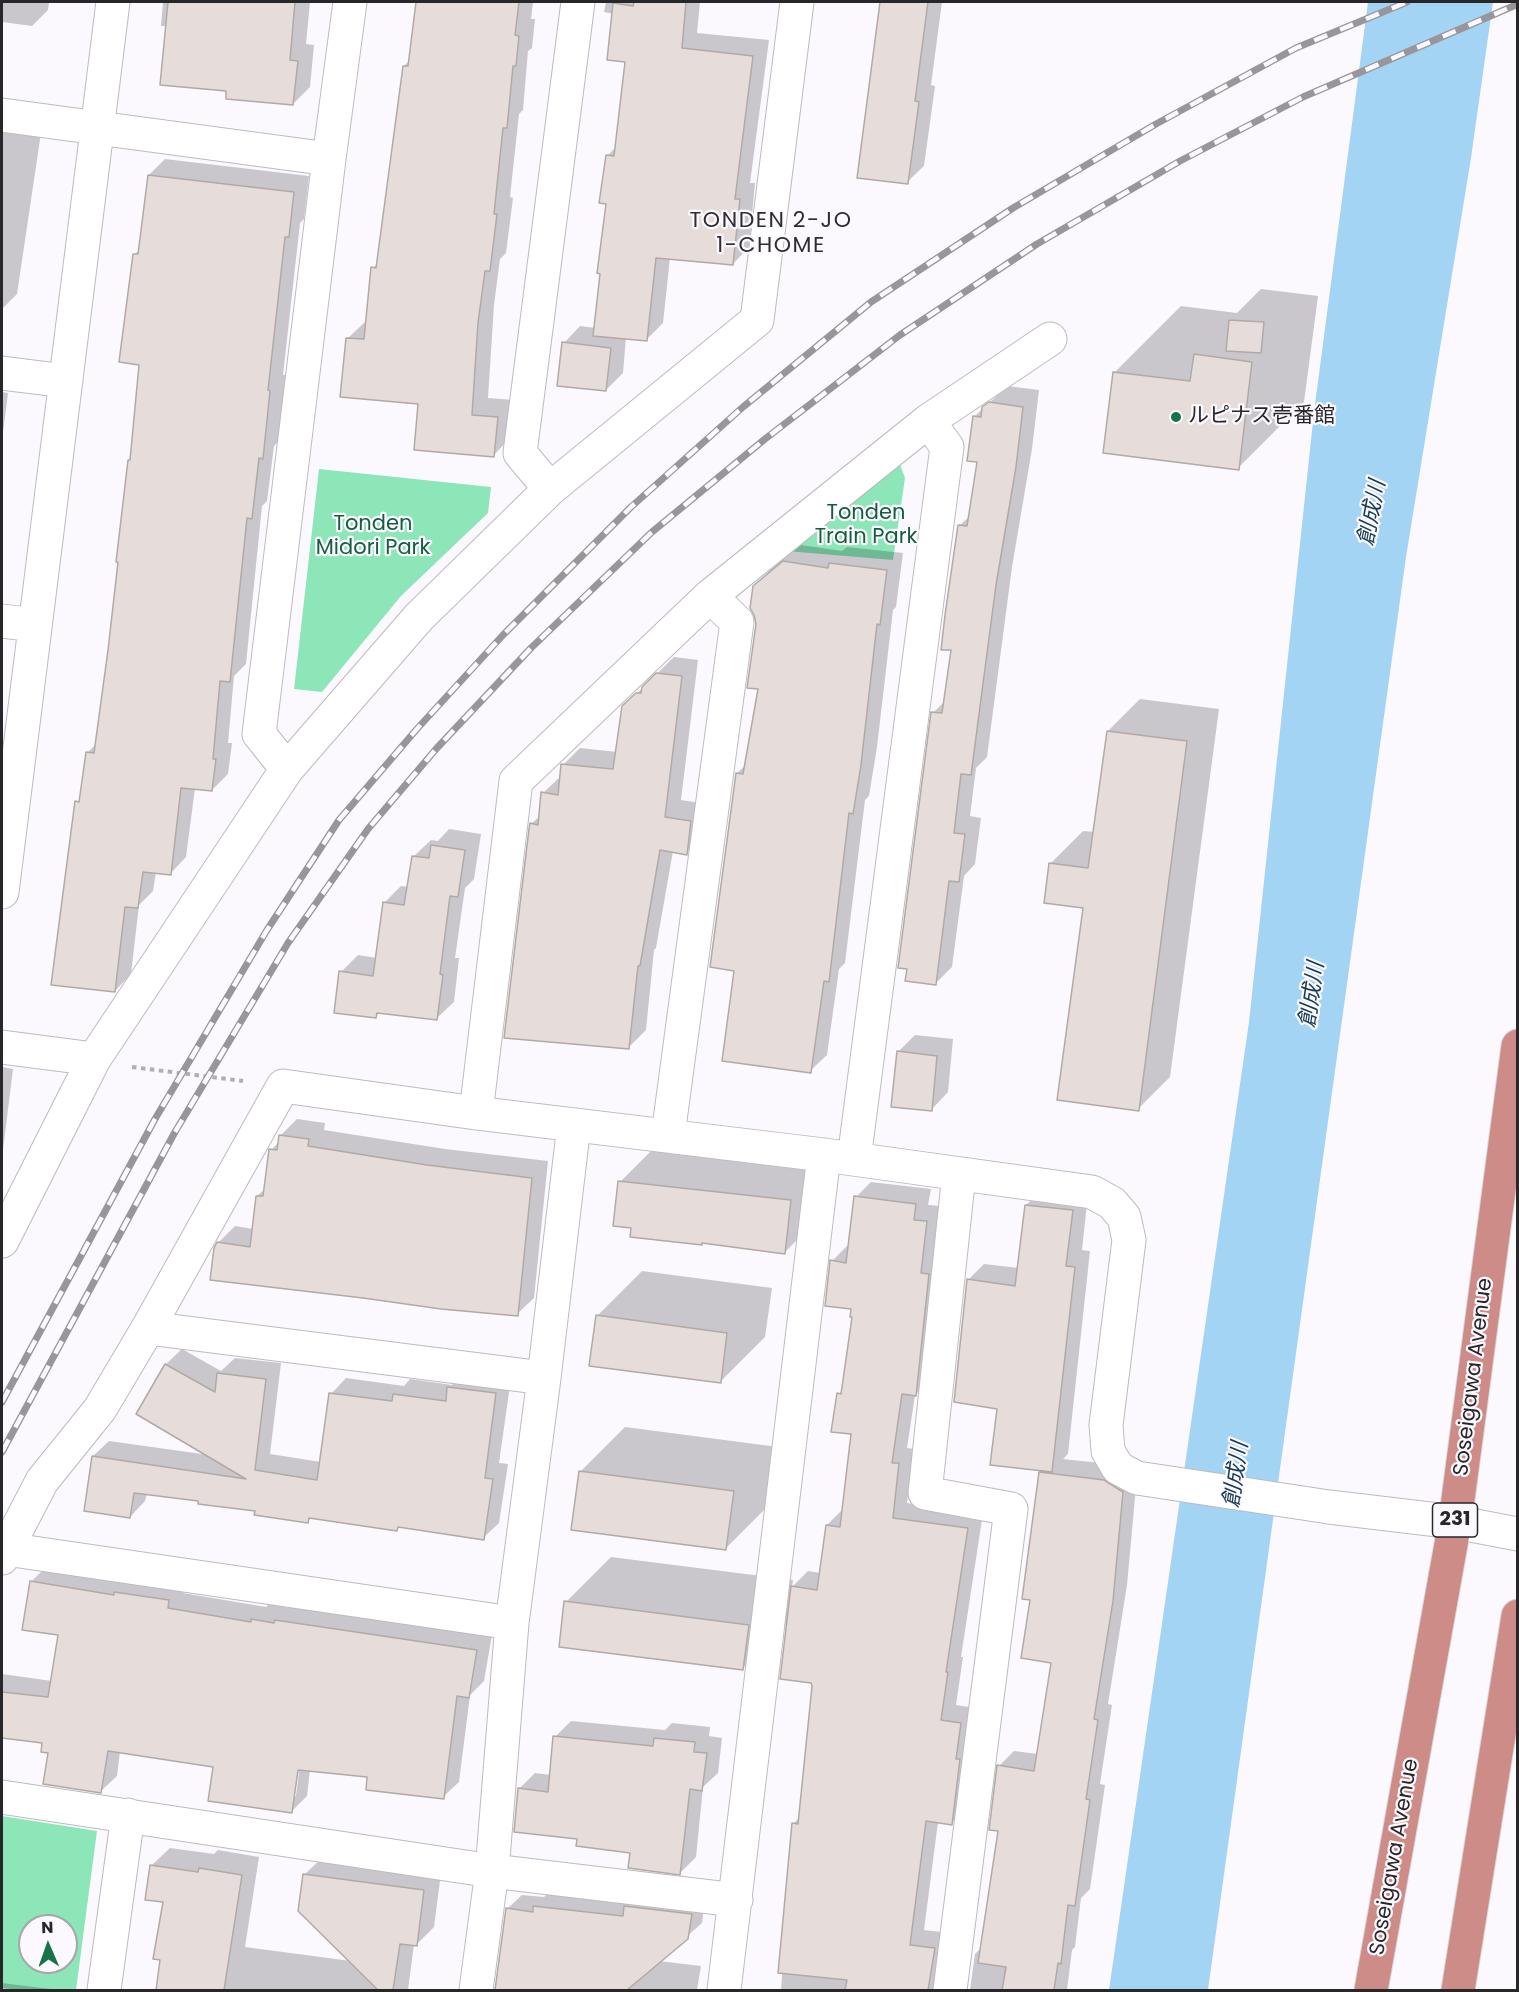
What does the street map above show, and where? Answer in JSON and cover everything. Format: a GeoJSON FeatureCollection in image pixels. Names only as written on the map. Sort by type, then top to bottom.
{"type":"FeatureCollection","features":[{"type":"Feature","properties":{"kind":"highway","name":"Soseigawa Avenue"},"geometry":{"type":"LineString","coordinates":[[1371,1990],[1455,1522],[1518,1046]]}},
{"type":"Feature","properties":{"kind":"highway"},"geometry":{"type":"LineString","coordinates":[[1458,1990],[1518,1616]]}},
{"type":"Feature","properties":{"kind":"street"},"geometry":{"type":"LineString","coordinates":[[2,880],[113,2]]}},
{"type":"Feature","properties":{"kind":"street"},"geometry":{"type":"LineString","coordinates":[[287,769],[259,734],[350,2]]}},
{"type":"Feature","properties":{"kind":"street"},"geometry":{"type":"LineString","coordinates":[[550,489],[520,453],[578,2]]}},
{"type":"Feature","properties":{"kind":"street"},"geometry":{"type":"LineString","coordinates":[[2,1241],[94,1059],[287,769],[419,617],[550,489],[757,320],[797,2]]}},
{"type":"Feature","properties":{"kind":"street"},"geometry":{"type":"LineString","coordinates":[[2,115],[329,159]]}},
{"type":"Feature","properties":{"kind":"street"},"geometry":{"type":"LineString","coordinates":[[476,1113],[516,781],[710,596],[928,421],[1050,339]]}},
{"type":"Feature","properties":{"kind":"street"},"geometry":{"type":"LineString","coordinates":[[2,373],[66,381]]}},
{"type":"Feature","properties":{"kind":"street"},"geometry":{"type":"LineString","coordinates":[[724,1990],[839,1157],[947,447],[928,421]]}},
{"type":"Feature","properties":{"kind":"street"},"geometry":{"type":"LineString","coordinates":[[668,1135],[736,622],[710,596]]}},
{"type":"Feature","properties":{"kind":"street"},"geometry":{"type":"LineString","coordinates":[[2,621],[35,625]]}},
{"type":"Feature","properties":{"kind":"street"},"geometry":{"type":"LineString","coordinates":[[2,1047],[94,1059]]}},
{"type":"Feature","properties":{"kind":"street"},"geometry":{"type":"LineString","coordinates":[[512,1623],[4,1554],[42,1481],[100,1409],[148,1328],[283,1086],[476,1113],[839,1157],[1092,1192],[1112,1203],[1124,1217],[1129,1240],[1106,1425],[1108,1451],[1118,1468],[1137,1478],[1329,1507],[1455,1522],[1518,1534]]}},
{"type":"Feature","properties":{"kind":"street"},"geometry":{"type":"LineString","coordinates":[[476,1990],[492,1871],[512,1623],[574,1125]]}},
{"type":"Feature","properties":{"kind":"street"},"geometry":{"type":"LineString","coordinates":[[950,1990],[1011,1509],[925,1492],[959,1174]]}},
{"type":"Feature","properties":{"kind":"street"},"geometry":{"type":"LineString","coordinates":[[148,1328],[544,1378]]}},
{"type":"Feature","properties":{"kind":"street"},"geometry":{"type":"LineString","coordinates":[[2,1797],[492,1871],[736,1900]]}},
{"type":"Feature","properties":{"kind":"street"},"geometry":{"type":"LineString","coordinates":[[104,1990],[128,1815]]}},
{"type":"Feature","properties":{"kind":"path"},"geometry":{"type":"LineString","coordinates":[[126,1066],[250,1082]]}},
{"type":"Feature","properties":{"kind":"green space","name":"Tonden Train Park"},"geometry":{"type":"Polygon","coordinates":[[[898,459],[905,478],[893,560],[786,551],[898,459]]]}},
{"type":"Feature","properties":{"kind":"green space","name":"Tonden Midori Park"},"geometry":{"type":"Polygon","coordinates":[[[319,469],[491,487],[488,513],[401,596],[322,692],[294,689],[319,469]]]}},
{"type":"Feature","properties":{"kind":"green space"},"geometry":{"type":"Polygon","coordinates":[[[2,1816],[97,1831],[76,1990],[2,1988],[2,1816]]]}},
{"type":"Feature","properties":{"kind":"water","name":"創成川"},"geometry":{"type":"Polygon","coordinates":[[[1368,2],[1493,2],[1471,158],[1406,557],[1208,1990],[1109,1990],[1249,1022],[1314,412],[1368,2]]]}},
{"type":"Feature","properties":{"kind":"building"},"geometry":{"type":"Polygon","coordinates":[[[168,2],[295,2],[290,60],[298,61],[293,105],[226,99],[226,91],[160,85],[168,2]]]}},
{"type":"Feature","properties":{"kind":"building"},"geometry":{"type":"Polygon","coordinates":[[[416,2],[519,2],[515,35],[519,36],[516,66],[513,66],[507,128],[503,128],[494,214],[497,214],[490,271],[485,271],[478,323],[472,415],[498,417],[494,457],[414,450],[418,404],[340,397],[346,338],[364,339],[371,267],[376,268],[403,66],[408,66],[416,2]]]}},
{"type":"Feature","properties":{"kind":"building"},"geometry":{"type":"Polygon","coordinates":[[[634,2],[686,2],[682,48],[753,56],[735,199],[740,199],[733,265],[656,258],[647,341],[593,336],[600,274],[597,273],[606,204],[599,203],[606,155],[614,156],[625,62],[607,60],[613,3],[633,6],[634,2]]]}},
{"type":"Feature","properties":{"kind":"building"},"geometry":{"type":"Polygon","coordinates":[[[880,2],[928,2],[915,101],[919,102],[908,184],[857,178],[880,2]]]}},
{"type":"Feature","properties":{"kind":"building"},"geometry":{"type":"Polygon","coordinates":[[[148,175],[294,192],[289,237],[285,237],[268,390],[270,391],[263,459],[259,458],[252,519],[247,518],[230,682],[220,681],[212,791],[181,788],[171,875],[143,872],[138,908],[125,907],[115,992],[51,985],[75,801],[79,802],[86,752],[94,753],[108,650],[139,365],[119,362],[133,254],[138,254],[148,175]]]}},
{"type":"Feature","properties":{"kind":"building"},"geometry":{"type":"Polygon","coordinates":[[[1229,320],[1264,322],[1261,353],[1226,351],[1229,320]]]}},
{"type":"Feature","properties":{"kind":"building"},"geometry":{"type":"Polygon","coordinates":[[[562,342],[611,348],[606,391],[557,386],[562,342]]]}},
{"type":"Feature","properties":{"kind":"building","name":"ルピナス壱番館"},"geometry":{"type":"Polygon","coordinates":[[[1194,354],[1252,362],[1239,470],[1103,453],[1113,372],[1190,381],[1194,354]]]}},
{"type":"Feature","properties":{"kind":"building"},"geometry":{"type":"Polygon","coordinates":[[[989,402],[1023,407],[1016,467],[996,585],[971,775],[961,774],[954,833],[965,834],[959,882],[949,881],[936,985],[905,981],[907,969],[898,968],[931,712],[942,713],[951,650],[941,650],[958,525],[967,526],[977,462],[967,461],[973,416],[981,417],[982,407],[989,402]]]}},
{"type":"Feature","properties":{"kind":"building"},"geometry":{"type":"Polygon","coordinates":[[[783,561],[828,568],[829,563],[887,570],[880,625],[877,624],[861,765],[853,814],[849,813],[829,982],[824,981],[811,1073],[722,1061],[734,971],[710,967],[736,773],[743,774],[758,689],[747,688],[756,624],[750,608],[753,586],[783,561]]]}},
{"type":"Feature","properties":{"kind":"building"},"geometry":{"type":"Polygon","coordinates":[[[656,673],[682,676],[665,817],[691,821],[687,855],[660,850],[640,966],[638,966],[629,1049],[504,1038],[529,829],[530,823],[538,825],[541,792],[558,795],[561,764],[613,769],[622,706],[636,693],[641,693],[642,687],[656,673]]]}},
{"type":"Feature","properties":{"kind":"building"},"geometry":{"type":"Polygon","coordinates":[[[1107,731],[1187,741],[1139,1111],[1057,1100],[1083,908],[1044,903],[1049,863],[1088,868],[1107,731]]]}},
{"type":"Feature","properties":{"kind":"building"},"geometry":{"type":"Polygon","coordinates":[[[431,845],[465,850],[458,897],[450,896],[440,974],[443,975],[437,1020],[377,1013],[376,1018],[334,1013],[339,971],[373,976],[383,902],[404,905],[412,856],[429,858],[431,845]]]}},
{"type":"Feature","properties":{"kind":"building"},"geometry":{"type":"Polygon","coordinates":[[[897,1051],[937,1056],[932,1111],[891,1107],[897,1051]]]}},
{"type":"Feature","properties":{"kind":"building"},"geometry":{"type":"Polygon","coordinates":[[[279,1135],[309,1139],[308,1146],[427,1165],[532,1178],[518,1316],[441,1309],[210,1280],[214,1248],[217,1242],[250,1247],[256,1196],[263,1196],[269,1149],[277,1150],[279,1135]]]}},
{"type":"Feature","properties":{"kind":"building"},"geometry":{"type":"Polygon","coordinates":[[[618,1181],[791,1200],[785,1254],[702,1243],[702,1245],[630,1237],[631,1228],[613,1226],[618,1181]]]}},
{"type":"Feature","properties":{"kind":"building"},"geometry":{"type":"Polygon","coordinates":[[[854,1196],[916,1204],[914,1220],[927,1221],[921,1273],[929,1274],[916,1396],[902,1394],[892,1463],[899,1463],[893,1518],[968,1528],[941,1720],[961,1723],[956,1759],[960,1759],[952,1825],[926,1821],[910,1945],[935,1948],[928,1990],[845,1990],[847,1980],[778,1973],[792,1823],[798,1824],[812,1686],[811,1683],[780,1679],[791,1586],[817,1590],[826,1525],[840,1527],[851,1434],[831,1432],[837,1393],[841,1394],[852,1317],[850,1317],[851,1309],[825,1306],[830,1260],[846,1263],[854,1196]]]}},
{"type":"Feature","properties":{"kind":"building"},"geometry":{"type":"Polygon","coordinates":[[[1025,1205],[1073,1210],[1066,1266],[1075,1267],[1052,1472],[990,1465],[997,1409],[954,1402],[967,1279],[1015,1286],[1025,1205]]]}},
{"type":"Feature","properties":{"kind":"building"},"geometry":{"type":"Polygon","coordinates":[[[596,1315],[727,1333],[721,1383],[589,1366],[596,1315]]]}},
{"type":"Feature","properties":{"kind":"building"},"geometry":{"type":"Polygon","coordinates":[[[165,1364],[215,1392],[217,1373],[266,1379],[255,1470],[317,1480],[329,1393],[392,1401],[393,1394],[446,1401],[447,1387],[496,1393],[485,1478],[493,1479],[484,1540],[398,1527],[397,1531],[309,1518],[308,1523],[254,1515],[255,1511],[198,1504],[198,1501],[134,1493],[130,1518],[84,1511],[92,1456],[246,1479],[136,1414],[165,1364]]]}},
{"type":"Feature","properties":{"kind":"building"},"geometry":{"type":"Polygon","coordinates":[[[579,1471],[734,1491],[726,1550],[571,1530],[579,1471]]]}},
{"type":"Feature","properties":{"kind":"building"},"geometry":{"type":"Polygon","coordinates":[[[1039,1472],[1104,1480],[1123,1492],[1113,1601],[1094,1719],[1098,1720],[1086,1799],[1090,1800],[1075,1906],[1068,1905],[1061,1964],[1058,1963],[1054,1990],[1002,1990],[1006,1967],[978,1963],[998,1831],[989,1830],[997,1765],[1034,1771],[1051,1663],[1021,1658],[1030,1600],[1022,1599],[1039,1472]]]}},
{"type":"Feature","properties":{"kind":"building"},"geometry":{"type":"Polygon","coordinates":[[[30,1581],[114,1595],[114,1592],[169,1600],[168,1608],[251,1622],[251,1619],[274,1623],[275,1620],[477,1650],[469,1698],[457,1696],[444,1799],[366,1790],[367,1777],[298,1770],[292,1813],[208,1801],[213,1767],[108,1751],[101,1793],[43,1784],[48,1753],[41,1752],[42,1743],[2,1738],[2,1692],[48,1697],[58,1635],[22,1630],[30,1581]]]}},
{"type":"Feature","properties":{"kind":"building"},"geometry":{"type":"Polygon","coordinates":[[[564,1601],[749,1625],[743,1670],[559,1647],[564,1601]]]}},
{"type":"Feature","properties":{"kind":"building"},"geometry":{"type":"Polygon","coordinates":[[[553,1736],[653,1746],[654,1738],[695,1742],[694,1752],[707,1753],[702,1791],[690,1789],[680,1875],[628,1868],[630,1853],[576,1846],[577,1839],[514,1832],[518,1788],[548,1792],[553,1736]]]}},
{"type":"Feature","properties":{"kind":"building"},"geometry":{"type":"Polygon","coordinates":[[[150,1865],[198,1872],[199,1868],[242,1875],[224,1990],[156,1990],[160,1960],[153,1959],[163,1902],[145,1900],[150,1865]]]}},
{"type":"Feature","properties":{"kind":"building"},"geometry":{"type":"Polygon","coordinates":[[[303,1874],[424,1890],[417,1946],[400,1944],[393,1990],[378,1990],[298,1911],[303,1874]]]}},
{"type":"Feature","properties":{"kind":"building"},"geometry":{"type":"Polygon","coordinates":[[[533,1906],[623,1916],[624,1906],[692,1914],[688,1939],[627,1990],[495,1990],[506,1908],[533,1912],[533,1906]]]}},
{"type":"Feature","properties":{"kind":"railway"},"geometry":{"type":"LineString","coordinates":[[2,1402],[155,1119],[267,930],[339,820],[416,730],[503,635],[631,507],[743,407],[871,302],[1013,208],[1156,124],[1296,48],[1407,2]]}},
{"type":"Feature","properties":{"kind":"railway"},"geometry":{"type":"LineString","coordinates":[[2,1452],[175,1132],[288,943],[368,829],[436,749],[531,648],[652,532],[765,439],[900,335],[1037,244],[1180,161],[1303,97],[1518,4]]}},
{"type":"Feature","properties":{"kind":"place","name":"ルピナス壱番館"},"geometry":{"type":"Point","coordinates":[1176,417]}},
{"type":"Feature","properties":{"kind":"district","name":"TONDEN 2-JO 1-CHOME"},"geometry":{"type":"Point","coordinates":[771,234]}}]}
